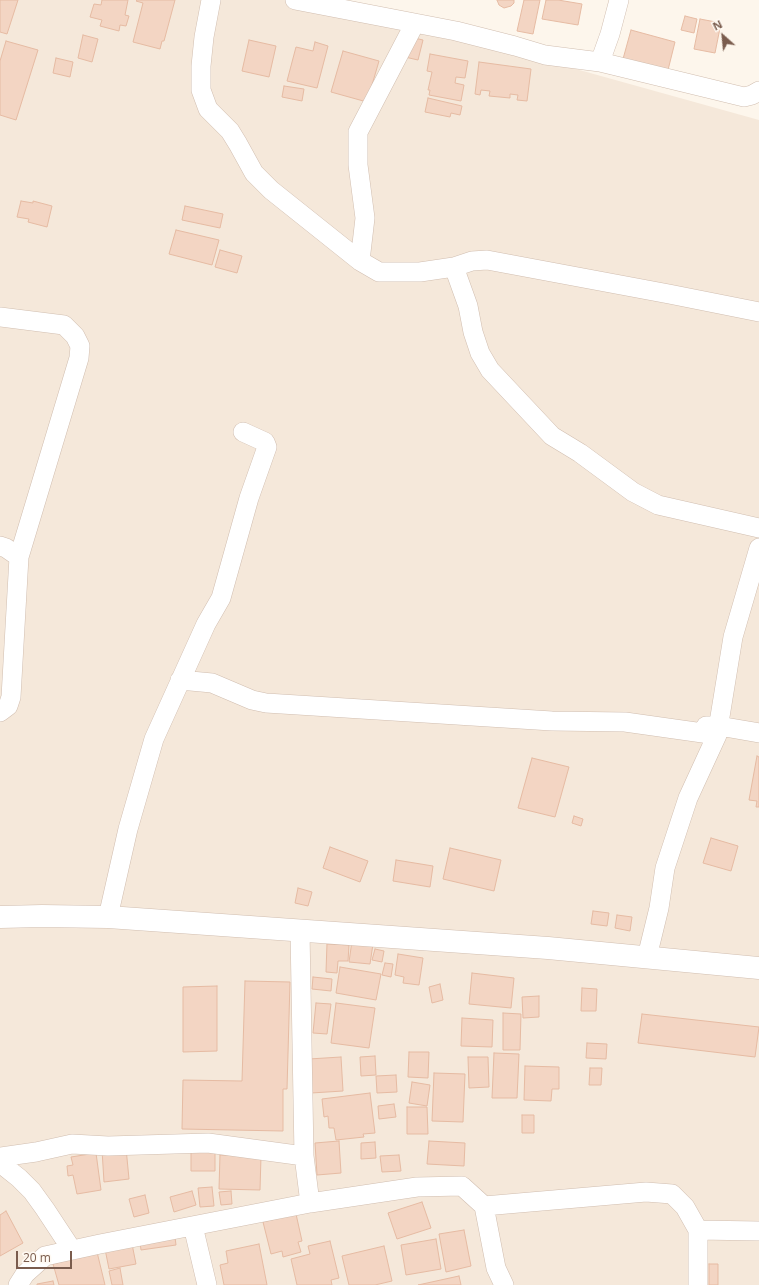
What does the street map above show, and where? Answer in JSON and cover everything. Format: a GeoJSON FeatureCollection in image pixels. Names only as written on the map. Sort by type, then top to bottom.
{"type":"FeatureCollection","features":[{"type":"Feature","properties":{"kind":"street"},"geometry":{"type":"LineString","coordinates":[[211,0],[204,36],[201,66],[201,90],[208,109],[230,131],[254,173],[271,190],[360,261],[379,272],[420,272],[454,267],[472,261],[487,260],[759,312]]}},
{"type":"Feature","properties":{"kind":"street"},"geometry":{"type":"LineString","coordinates":[[295,0],[456,31],[545,55],[600,62],[744,97],[759,91]]}},
{"type":"Feature","properties":{"kind":"street"},"geometry":{"type":"LineString","coordinates":[[600,62],[612,28],[619,0]]}},
{"type":"Feature","properties":{"kind":"street"},"geometry":{"type":"LineString","coordinates":[[360,261],[365,218],[358,165],[358,132],[414,23]]}},
{"type":"Feature","properties":{"kind":"street"},"geometry":{"type":"LineString","coordinates":[[454,267],[468,306],[473,332],[480,353],[490,370],[552,436],[580,453],[633,492],[658,505],[759,528]]}},
{"type":"Feature","properties":{"kind":"street"},"geometry":{"type":"LineString","coordinates":[[0,317],[64,325],[75,336],[80,346],[79,358],[19,557],[11,697],[8,706],[0,712]]}},
{"type":"Feature","properties":{"kind":"street"},"geometry":{"type":"LineString","coordinates":[[108,917],[128,829],[154,739],[206,624],[221,598],[249,498],[267,447],[265,442],[243,432]]}},
{"type":"Feature","properties":{"kind":"street"},"geometry":{"type":"LineString","coordinates":[[0,546],[6,548],[19,557]]}},
{"type":"Feature","properties":{"kind":"street"},"geometry":{"type":"LineString","coordinates":[[647,957],[659,908],[665,868],[688,798],[718,731],[733,637],[759,548]]}},
{"type":"Feature","properties":{"kind":"street"},"geometry":{"type":"LineString","coordinates":[[180,680],[212,683],[252,700],[266,704],[552,721],[625,722],[718,731],[759,733]]}},
{"type":"Feature","properties":{"kind":"street"},"geometry":{"type":"LineString","coordinates":[[694,726],[718,731]]}},
{"type":"Feature","properties":{"kind":"street"},"geometry":{"type":"LineString","coordinates":[[0,917],[108,917],[548,948],[759,968]]}},
{"type":"Feature","properties":{"kind":"street"},"geometry":{"type":"LineString","coordinates":[[300,931],[304,1156],[310,1204]]}},
{"type":"Feature","properties":{"kind":"street"},"geometry":{"type":"LineString","coordinates":[[0,1157],[36,1152],[72,1144],[108,1146],[208,1143],[304,1156]]}},
{"type":"Feature","properties":{"kind":"street"},"geometry":{"type":"LineString","coordinates":[[0,1163],[19,1178],[32,1191],[72,1250]]}},
{"type":"Feature","properties":{"kind":"street"},"geometry":{"type":"LineString","coordinates":[[18,1285],[25,1274],[45,1256],[310,1204],[417,1187],[462,1186],[484,1206],[496,1268],[504,1285]]}},
{"type":"Feature","properties":{"kind":"street"},"geometry":{"type":"LineString","coordinates":[[484,1206],[646,1192],[672,1194],[685,1207],[698,1230],[698,1285]]}},
{"type":"Feature","properties":{"kind":"street"},"geometry":{"type":"LineString","coordinates":[[193,1226],[207,1285]]}},
{"type":"Feature","properties":{"kind":"street"},"geometry":{"type":"LineString","coordinates":[[698,1230],[759,1231]]}},
{"type":"Feature","properties":{"kind":"shaded area"},"geometry":{"type":"Polygon","coordinates":[[[0,0],[328,0],[759,120],[759,1285],[0,1285],[0,0]]]}},
{"type":"Feature","properties":{"kind":"building"},"geometry":{"type":"Polygon","coordinates":[[[0,0],[18,0],[7,34],[0,32],[0,0]]]}},
{"type":"Feature","properties":{"kind":"building"},"geometry":{"type":"Polygon","coordinates":[[[102,0],[128,0],[125,15],[129,16],[126,26],[120,25],[119,31],[100,26],[102,20],[90,17],[94,4],[101,5],[102,0]]]}},
{"type":"Feature","properties":{"kind":"building"},"geometry":{"type":"Polygon","coordinates":[[[175,0],[164,41],[162,41],[160,49],[133,42],[143,3],[136,1],[175,0]]]}},
{"type":"Feature","properties":{"kind":"building"},"geometry":{"type":"Polygon","coordinates":[[[497,0],[514,0],[514,3],[511,6],[504,8],[499,5],[497,0]]]}},
{"type":"Feature","properties":{"kind":"building"},"geometry":{"type":"Polygon","coordinates":[[[524,0],[540,0],[533,34],[517,31],[524,0]]]}},
{"type":"Feature","properties":{"kind":"building"},"geometry":{"type":"Polygon","coordinates":[[[546,0],[558,0],[582,4],[578,25],[542,19],[546,0]]]}},
{"type":"Feature","properties":{"kind":"building"},"geometry":{"type":"Polygon","coordinates":[[[685,16],[697,19],[694,33],[681,30],[685,16]]]}},
{"type":"Feature","properties":{"kind":"building"},"geometry":{"type":"Polygon","coordinates":[[[700,19],[721,23],[715,53],[694,49],[700,19]]]}},
{"type":"Feature","properties":{"kind":"building"},"geometry":{"type":"Polygon","coordinates":[[[631,30],[675,42],[668,70],[623,59],[631,30]]]}},
{"type":"Feature","properties":{"kind":"building"},"geometry":{"type":"Polygon","coordinates":[[[83,35],[98,39],[92,62],[78,58],[83,35]]]}},
{"type":"Feature","properties":{"kind":"building"},"geometry":{"type":"Polygon","coordinates":[[[410,37],[423,40],[418,60],[405,57],[410,37]]]}},
{"type":"Feature","properties":{"kind":"building"},"geometry":{"type":"Polygon","coordinates":[[[249,40],[276,46],[269,77],[242,71],[249,40]]]}},
{"type":"Feature","properties":{"kind":"building"},"geometry":{"type":"Polygon","coordinates":[[[6,41],[38,50],[16,120],[0,115],[0,61],[6,41]]]}},
{"type":"Feature","properties":{"kind":"building"},"geometry":{"type":"Polygon","coordinates":[[[315,42],[328,46],[317,88],[287,81],[296,47],[313,51],[315,42]]]}},
{"type":"Feature","properties":{"kind":"building"},"geometry":{"type":"Polygon","coordinates":[[[343,51],[379,61],[367,102],[331,92],[343,51]]]}},
{"type":"Feature","properties":{"kind":"building"},"geometry":{"type":"Polygon","coordinates":[[[430,54],[468,61],[465,78],[456,77],[455,83],[464,85],[461,101],[429,95],[430,90],[428,90],[432,72],[427,71],[430,54]]]}},
{"type":"Feature","properties":{"kind":"building"},"geometry":{"type":"Polygon","coordinates":[[[56,58],[73,62],[70,77],[53,73],[56,58]]]}},
{"type":"Feature","properties":{"kind":"building"},"geometry":{"type":"Polygon","coordinates":[[[479,62],[531,69],[527,101],[517,100],[518,95],[510,94],[510,98],[489,96],[490,91],[481,90],[480,95],[475,94],[479,62]]]}},
{"type":"Feature","properties":{"kind":"building"},"geometry":{"type":"Polygon","coordinates":[[[284,86],[304,89],[302,101],[282,97],[284,86]]]}},
{"type":"Feature","properties":{"kind":"building"},"geometry":{"type":"Polygon","coordinates":[[[428,98],[462,106],[460,115],[451,113],[450,117],[425,112],[428,98]]]}},
{"type":"Feature","properties":{"kind":"building"},"geometry":{"type":"Polygon","coordinates":[[[21,201],[33,203],[33,201],[52,206],[47,227],[28,222],[29,219],[17,217],[21,201]]]}},
{"type":"Feature","properties":{"kind":"building"},"geometry":{"type":"Polygon","coordinates":[[[185,206],[223,214],[220,228],[182,220],[185,206]]]}},
{"type":"Feature","properties":{"kind":"building"},"geometry":{"type":"Polygon","coordinates":[[[176,230],[219,240],[212,265],[169,254],[176,230]]]}},
{"type":"Feature","properties":{"kind":"building"},"geometry":{"type":"Polygon","coordinates":[[[220,250],[242,256],[237,273],[215,267],[220,250]]]}},
{"type":"Feature","properties":{"kind":"building"},"geometry":{"type":"Polygon","coordinates":[[[757,756],[759,757],[759,807],[756,807],[757,801],[749,800],[757,756]]]}},
{"type":"Feature","properties":{"kind":"building"},"geometry":{"type":"Polygon","coordinates":[[[532,758],[569,767],[555,817],[518,808],[532,758]]]}},
{"type":"Feature","properties":{"kind":"building"},"geometry":{"type":"Polygon","coordinates":[[[574,816],[583,819],[581,826],[572,823],[574,816]]]}},
{"type":"Feature","properties":{"kind":"building"},"geometry":{"type":"Polygon","coordinates":[[[711,838],[738,846],[731,871],[703,863],[711,838]]]}},
{"type":"Feature","properties":{"kind":"building"},"geometry":{"type":"Polygon","coordinates":[[[330,847],[368,861],[360,882],[323,868],[330,847]]]}},
{"type":"Feature","properties":{"kind":"building"},"geometry":{"type":"Polygon","coordinates":[[[450,848],[501,860],[494,891],[443,879],[450,848]]]}},
{"type":"Feature","properties":{"kind":"building"},"geometry":{"type":"Polygon","coordinates":[[[396,860],[433,866],[430,887],[393,881],[396,860]]]}},
{"type":"Feature","properties":{"kind":"building"},"geometry":{"type":"Polygon","coordinates":[[[298,888],[312,892],[308,906],[295,903],[298,888]]]}},
{"type":"Feature","properties":{"kind":"building"},"geometry":{"type":"Polygon","coordinates":[[[593,911],[609,913],[607,926],[591,924],[593,911]]]}},
{"type":"Feature","properties":{"kind":"building"},"geometry":{"type":"Polygon","coordinates":[[[617,915],[632,917],[630,931],[615,928],[617,915]]]}},
{"type":"Feature","properties":{"kind":"building"},"geometry":{"type":"Polygon","coordinates":[[[352,941],[373,944],[370,964],[349,962],[352,941]]]}},
{"type":"Feature","properties":{"kind":"building"},"geometry":{"type":"Polygon","coordinates":[[[327,944],[349,945],[348,961],[338,961],[337,973],[326,972],[327,944]]]}},
{"type":"Feature","properties":{"kind":"building"},"geometry":{"type":"Polygon","coordinates":[[[375,949],[384,951],[382,962],[372,960],[375,949]]]}},
{"type":"Feature","properties":{"kind":"building"},"geometry":{"type":"Polygon","coordinates":[[[398,954],[423,958],[419,985],[403,983],[404,977],[395,975],[398,954]]]}},
{"type":"Feature","properties":{"kind":"building"},"geometry":{"type":"Polygon","coordinates":[[[385,963],[393,964],[391,977],[382,975],[385,963]]]}},
{"type":"Feature","properties":{"kind":"building"},"geometry":{"type":"Polygon","coordinates":[[[340,967],[381,974],[376,1000],[336,993],[340,967]]]}},
{"type":"Feature","properties":{"kind":"building"},"geometry":{"type":"Polygon","coordinates":[[[472,973],[514,978],[511,1008],[469,1004],[472,973]]]}},
{"type":"Feature","properties":{"kind":"building"},"geometry":{"type":"Polygon","coordinates":[[[313,977],[332,979],[331,991],[312,989],[313,977]]]}},
{"type":"Feature","properties":{"kind":"building"},"geometry":{"type":"Polygon","coordinates":[[[245,981],[290,982],[287,1089],[283,1089],[283,1131],[182,1129],[183,1080],[242,1081],[245,981]]]}},
{"type":"Feature","properties":{"kind":"building"},"geometry":{"type":"Polygon","coordinates":[[[440,984],[443,1000],[432,1003],[429,987],[440,984]]]}},
{"type":"Feature","properties":{"kind":"building"},"geometry":{"type":"Polygon","coordinates":[[[217,986],[217,1051],[183,1052],[183,987],[217,986]]]}},
{"type":"Feature","properties":{"kind":"building"},"geometry":{"type":"Polygon","coordinates":[[[582,988],[597,989],[596,1011],[581,1011],[582,988]]]}},
{"type":"Feature","properties":{"kind":"building"},"geometry":{"type":"Polygon","coordinates":[[[539,996],[539,1017],[523,1018],[522,997],[539,996]]]}},
{"type":"Feature","properties":{"kind":"building"},"geometry":{"type":"Polygon","coordinates":[[[316,1003],[331,1004],[327,1034],[313,1033],[316,1003]]]}},
{"type":"Feature","properties":{"kind":"building"},"geometry":{"type":"Polygon","coordinates":[[[336,1003],[375,1008],[369,1048],[331,1043],[336,1003]]]}},
{"type":"Feature","properties":{"kind":"building"},"geometry":{"type":"Polygon","coordinates":[[[503,1013],[521,1014],[520,1050],[503,1050],[503,1013]]]}},
{"type":"Feature","properties":{"kind":"building"},"geometry":{"type":"Polygon","coordinates":[[[642,1014],[759,1027],[755,1057],[638,1043],[642,1014]]]}},
{"type":"Feature","properties":{"kind":"building"},"geometry":{"type":"Polygon","coordinates":[[[462,1018],[493,1020],[492,1047],[461,1046],[462,1018]]]}},
{"type":"Feature","properties":{"kind":"building"},"geometry":{"type":"Polygon","coordinates":[[[587,1043],[607,1044],[606,1059],[586,1058],[587,1043]]]}},
{"type":"Feature","properties":{"kind":"building"},"geometry":{"type":"Polygon","coordinates":[[[409,1052],[429,1052],[428,1078],[408,1077],[409,1052]]]}},
{"type":"Feature","properties":{"kind":"building"},"geometry":{"type":"Polygon","coordinates":[[[494,1053],[519,1054],[517,1098],[492,1098],[494,1053]]]}},
{"type":"Feature","properties":{"kind":"building"},"geometry":{"type":"Polygon","coordinates":[[[375,1056],[376,1075],[361,1076],[360,1057],[375,1056]]]}},
{"type":"Feature","properties":{"kind":"building"},"geometry":{"type":"Polygon","coordinates":[[[341,1057],[343,1091],[311,1093],[309,1059],[341,1057]]]}},
{"type":"Feature","properties":{"kind":"building"},"geometry":{"type":"Polygon","coordinates":[[[468,1057],[488,1057],[489,1087],[469,1088],[468,1057]]]}},
{"type":"Feature","properties":{"kind":"building"},"geometry":{"type":"Polygon","coordinates":[[[525,1066],[559,1067],[559,1089],[552,1089],[551,1101],[524,1100],[525,1066]]]}},
{"type":"Feature","properties":{"kind":"building"},"geometry":{"type":"Polygon","coordinates":[[[590,1068],[602,1068],[601,1085],[589,1085],[590,1068]]]}},
{"type":"Feature","properties":{"kind":"building"},"geometry":{"type":"Polygon","coordinates":[[[434,1073],[465,1074],[463,1122],[432,1121],[434,1073]]]}},
{"type":"Feature","properties":{"kind":"building"},"geometry":{"type":"Polygon","coordinates":[[[396,1075],[397,1092],[377,1093],[376,1076],[396,1075]]]}},
{"type":"Feature","properties":{"kind":"building"},"geometry":{"type":"Polygon","coordinates":[[[412,1082],[430,1085],[427,1106],[409,1103],[412,1082]]]}},
{"type":"Feature","properties":{"kind":"building"},"geometry":{"type":"Polygon","coordinates":[[[370,1093],[375,1133],[363,1134],[364,1137],[336,1140],[334,1128],[329,1128],[328,1116],[324,1117],[322,1099],[370,1093]]]}},
{"type":"Feature","properties":{"kind":"building"},"geometry":{"type":"Polygon","coordinates":[[[394,1104],[396,1117],[379,1119],[378,1106],[394,1104]]]}},
{"type":"Feature","properties":{"kind":"building"},"geometry":{"type":"Polygon","coordinates":[[[407,1107],[427,1107],[428,1134],[407,1134],[407,1107]]]}},
{"type":"Feature","properties":{"kind":"building"},"geometry":{"type":"Polygon","coordinates":[[[522,1115],[534,1115],[534,1133],[522,1133],[522,1115]]]}},
{"type":"Feature","properties":{"kind":"building"},"geometry":{"type":"Polygon","coordinates":[[[339,1141],[341,1173],[317,1175],[315,1143],[339,1141]]]}},
{"type":"Feature","properties":{"kind":"building"},"geometry":{"type":"Polygon","coordinates":[[[429,1141],[465,1143],[464,1166],[427,1164],[429,1141]]]}},
{"type":"Feature","properties":{"kind":"building"},"geometry":{"type":"Polygon","coordinates":[[[375,1142],[376,1158],[361,1159],[361,1143],[375,1142]]]}},
{"type":"Feature","properties":{"kind":"building"},"geometry":{"type":"Polygon","coordinates":[[[126,1148],[129,1179],[104,1182],[102,1150],[126,1148]]]}},
{"type":"Feature","properties":{"kind":"building"},"geometry":{"type":"Polygon","coordinates":[[[215,1150],[215,1171],[191,1171],[191,1151],[215,1150]]]}},
{"type":"Feature","properties":{"kind":"building"},"geometry":{"type":"Polygon","coordinates":[[[96,1153],[101,1190],[77,1194],[73,1175],[68,1176],[67,1166],[73,1165],[71,1157],[96,1153]]]}},
{"type":"Feature","properties":{"kind":"building"},"geometry":{"type":"Polygon","coordinates":[[[220,1155],[261,1156],[260,1190],[219,1189],[220,1155]]]}},
{"type":"Feature","properties":{"kind":"building"},"geometry":{"type":"Polygon","coordinates":[[[399,1155],[401,1171],[382,1172],[380,1156],[399,1155]]]}},
{"type":"Feature","properties":{"kind":"building"},"geometry":{"type":"Polygon","coordinates":[[[212,1187],[214,1206],[200,1207],[198,1188],[212,1187]]]}},
{"type":"Feature","properties":{"kind":"building"},"geometry":{"type":"Polygon","coordinates":[[[192,1191],[196,1205],[174,1212],[170,1197],[192,1191]]]}},
{"type":"Feature","properties":{"kind":"building"},"geometry":{"type":"Polygon","coordinates":[[[231,1191],[232,1204],[221,1205],[219,1192],[231,1191]]]}},
{"type":"Feature","properties":{"kind":"building"},"geometry":{"type":"Polygon","coordinates":[[[145,1195],[149,1213],[134,1217],[129,1199],[145,1195]]]}},
{"type":"Feature","properties":{"kind":"building"},"geometry":{"type":"Polygon","coordinates":[[[422,1202],[431,1228],[397,1239],[388,1213],[422,1202]]]}},
{"type":"Feature","properties":{"kind":"building"},"geometry":{"type":"Polygon","coordinates":[[[6,1211],[23,1243],[0,1256],[0,1215],[6,1211]]]}},
{"type":"Feature","properties":{"kind":"building"},"geometry":{"type":"Polygon","coordinates":[[[296,1214],[302,1241],[298,1242],[301,1252],[283,1257],[282,1251],[271,1254],[263,1222],[296,1214]]]}},
{"type":"Feature","properties":{"kind":"building"},"geometry":{"type":"Polygon","coordinates":[[[464,1230],[471,1266],[446,1272],[439,1234],[464,1230]]]}},
{"type":"Feature","properties":{"kind":"building"},"geometry":{"type":"Polygon","coordinates":[[[175,1237],[176,1245],[141,1250],[140,1242],[175,1237]]]}},
{"type":"Feature","properties":{"kind":"building"},"geometry":{"type":"Polygon","coordinates":[[[436,1239],[441,1269],[406,1275],[401,1245],[436,1239]]]}},
{"type":"Feature","properties":{"kind":"building"},"geometry":{"type":"Polygon","coordinates":[[[330,1241],[339,1278],[331,1280],[332,1285],[297,1285],[291,1259],[310,1254],[308,1246],[330,1241]]]}},
{"type":"Feature","properties":{"kind":"building"},"geometry":{"type":"Polygon","coordinates":[[[132,1244],[136,1264],[109,1269],[105,1249],[132,1244]]]}},
{"type":"Feature","properties":{"kind":"building"},"geometry":{"type":"Polygon","coordinates":[[[259,1244],[267,1285],[224,1285],[220,1265],[228,1263],[226,1251],[259,1244]]]}},
{"type":"Feature","properties":{"kind":"building"},"geometry":{"type":"Polygon","coordinates":[[[384,1246],[392,1281],[375,1285],[349,1285],[342,1256],[384,1246]]]}},
{"type":"Feature","properties":{"kind":"building"},"geometry":{"type":"Polygon","coordinates":[[[97,1252],[105,1285],[59,1285],[53,1264],[97,1252]]]}},
{"type":"Feature","properties":{"kind":"building"},"geometry":{"type":"Polygon","coordinates":[[[709,1264],[718,1264],[718,1285],[709,1285],[709,1264]]]}},
{"type":"Feature","properties":{"kind":"building"},"geometry":{"type":"Polygon","coordinates":[[[120,1268],[123,1285],[112,1285],[109,1271],[120,1268]]]}},
{"type":"Feature","properties":{"kind":"building"},"geometry":{"type":"Polygon","coordinates":[[[459,1276],[461,1285],[418,1285],[459,1276]]]}},
{"type":"Feature","properties":{"kind":"building"},"geometry":{"type":"Polygon","coordinates":[[[53,1281],[54,1285],[37,1285],[37,1284],[53,1281]]]}}]}
